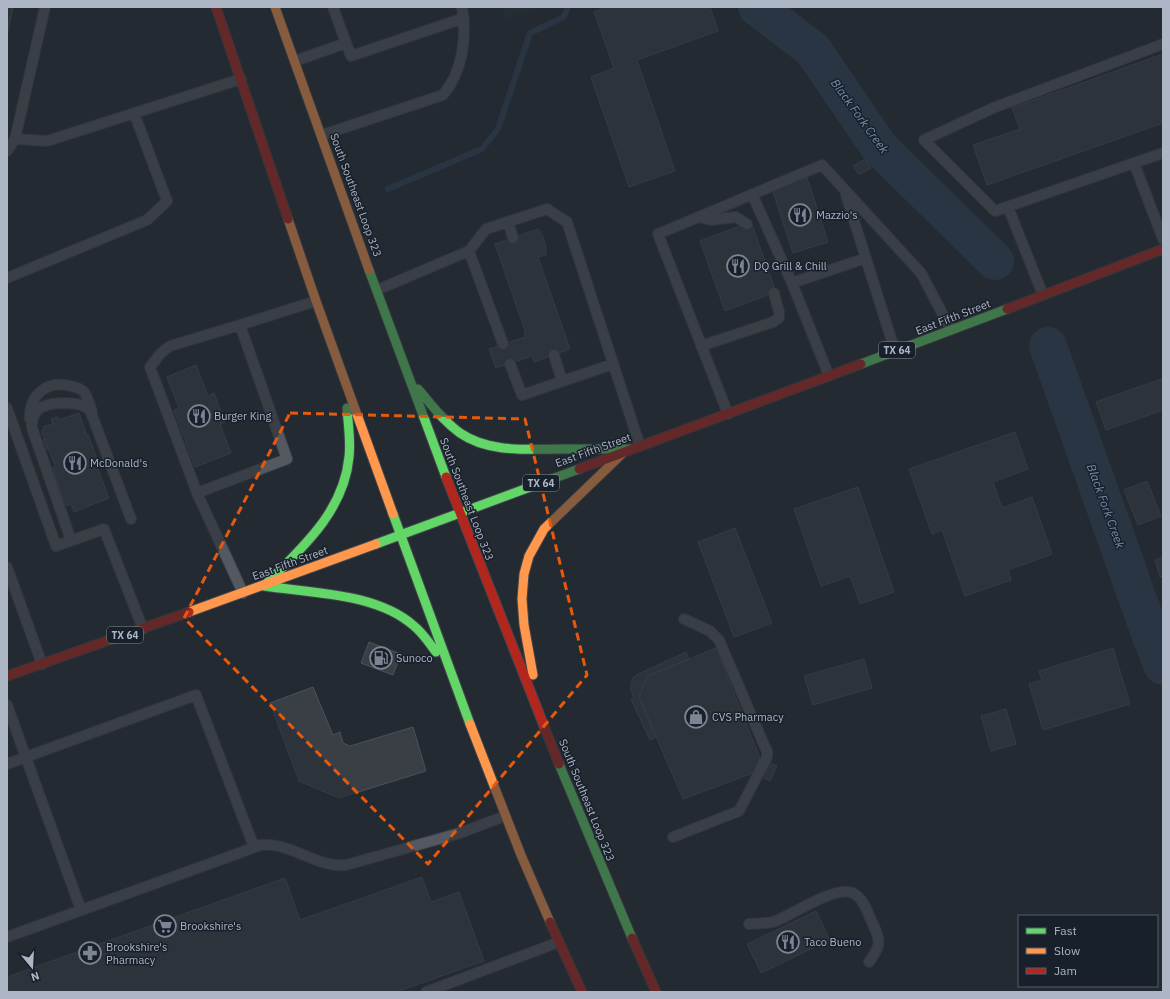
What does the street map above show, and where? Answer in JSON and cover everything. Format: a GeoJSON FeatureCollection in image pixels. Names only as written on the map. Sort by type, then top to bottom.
{"type":"FeatureCollection","features":[{"type":"Feature","properties":{"kind":"main road"},"geometry":{"type":"LineString","coordinates":[[216,7],[316,301],[453,680],[505,816],[538,896],[581,989]]}},
{"type":"Feature","properties":{"kind":"main road","name":"South Southeast Loop 323"},"geometry":{"type":"LineString","coordinates":[[275,7],[459,513],[618,908],[656,992]]}},
{"type":"Feature","properties":{"kind":"main road","name":"East Fifth Street"},"geometry":{"type":"LineString","coordinates":[[7,676],[264,586],[728,414],[1163,249]]}},
{"type":"Feature","properties":{"kind":"main road"},"geometry":{"type":"LineString","coordinates":[[408,376],[445,420],[467,438],[479,443],[505,448],[631,449]]}},
{"type":"Feature","properties":{"kind":"main road"},"geometry":{"type":"LineString","coordinates":[[264,586],[313,536],[334,507],[341,491],[346,475],[349,456],[346,386]]}},
{"type":"Feature","properties":{"kind":"main road"},"geometry":{"type":"LineString","coordinates":[[538,712],[522,603],[524,573],[528,558],[544,529],[631,449]]}},
{"type":"Feature","properties":{"kind":"main road"},"geometry":{"type":"LineString","coordinates":[[264,586],[361,600],[392,610],[407,619],[430,643],[453,680]]}},
{"type":"Feature","properties":{"kind":"lane"},"geometry":{"type":"LineString","coordinates":[[7,151],[15,139],[45,7]]}},
{"type":"Feature","properties":{"kind":"lane"},"geometry":{"type":"LineString","coordinates":[[333,7],[352,56],[464,18]]}},
{"type":"Feature","properties":{"kind":"lane"},"geometry":{"type":"LineString","coordinates":[[322,135],[443,95],[452,84],[464,44],[464,18],[462,7]]}},
{"type":"Feature","properties":{"kind":"lane"},"geometry":{"type":"LineString","coordinates":[[295,61],[346,43]]}},
{"type":"Feature","properties":{"kind":"lane"},"geometry":{"type":"LineString","coordinates":[[1163,44],[993,108],[924,140],[995,211],[1163,153]]}},
{"type":"Feature","properties":{"kind":"lane"},"geometry":{"type":"LineString","coordinates":[[15,139],[47,141],[241,79]]}},
{"type":"Feature","properties":{"kind":"lane"},"geometry":{"type":"LineString","coordinates":[[7,278],[147,220],[166,201],[134,113]]}},
{"type":"Feature","properties":{"kind":"lane"},"geometry":{"type":"LineString","coordinates":[[1134,163],[1163,239]]}},
{"type":"Feature","properties":{"kind":"lane"},"geometry":{"type":"LineString","coordinates":[[728,414],[658,234],[822,165],[921,273],[951,330]]}},
{"type":"Feature","properties":{"kind":"lane"},"geometry":{"type":"LineString","coordinates":[[845,191],[895,351]]}},
{"type":"Feature","properties":{"kind":"lane"},"geometry":{"type":"LineString","coordinates":[[752,194],[792,283],[829,376]]}},
{"type":"Feature","properties":{"kind":"lane"},"geometry":{"type":"LineString","coordinates":[[1008,207],[1043,295]]}},
{"type":"Feature","properties":{"kind":"lane"},"geometry":{"type":"LineString","coordinates":[[377,290],[469,252],[486,229],[548,209],[567,222],[613,364],[631,449]]}},
{"type":"Feature","properties":{"kind":"lane"},"geometry":{"type":"LineString","coordinates":[[698,217],[711,220],[736,218],[747,224]]}},
{"type":"Feature","properties":{"kind":"lane"},"geometry":{"type":"LineString","coordinates":[[508,222],[513,238]]}},
{"type":"Feature","properties":{"kind":"lane"},"geometry":{"type":"LineString","coordinates":[[469,252],[503,344]]}},
{"type":"Feature","properties":{"kind":"lane"},"geometry":{"type":"LineString","coordinates":[[792,283],[866,258]]}},
{"type":"Feature","properties":{"kind":"lane"},"geometry":{"type":"LineString","coordinates":[[701,346],[773,322],[779,318],[774,293]]}},
{"type":"Feature","properties":{"kind":"lane"},"geometry":{"type":"LineString","coordinates":[[243,593],[197,493],[150,367],[161,353],[170,346],[316,301]]}},
{"type":"Feature","properties":{"kind":"lane"},"geometry":{"type":"LineString","coordinates":[[197,493],[288,459],[240,325]]}},
{"type":"Feature","properties":{"kind":"lane"},"geometry":{"type":"LineString","coordinates":[[554,355],[562,381]]}},
{"type":"Feature","properties":{"kind":"lane"},"geometry":{"type":"LineString","coordinates":[[510,364],[522,395],[613,364]]}},
{"type":"Feature","properties":{"kind":"lane"},"geometry":{"type":"LineString","coordinates":[[71,540],[32,428],[30,414],[33,402],[41,391],[53,385],[67,385],[82,390],[86,396],[131,519]]}},
{"type":"Feature","properties":{"kind":"lane"},"geometry":{"type":"LineString","coordinates":[[32,428],[32,420],[36,411],[49,404],[81,404],[87,407],[93,414]]}},
{"type":"Feature","properties":{"kind":"lane"},"geometry":{"type":"LineString","coordinates":[[7,408],[56,546],[104,529],[143,629]]}},
{"type":"Feature","properties":{"kind":"lane"},"geometry":{"type":"LineString","coordinates":[[7,567],[42,664]]}},
{"type":"Feature","properties":{"kind":"lane"},"geometry":{"type":"LineString","coordinates":[[673,837],[739,811],[767,757],[767,751],[720,640],[710,631],[684,619]]}},
{"type":"Feature","properties":{"kind":"lane"},"geometry":{"type":"LineString","coordinates":[[7,764],[196,695],[254,847]]}},
{"type":"Feature","properties":{"kind":"lane"},"geometry":{"type":"LineString","coordinates":[[7,705],[82,910]]}},
{"type":"Feature","properties":{"kind":"lane"},"geometry":{"type":"LineString","coordinates":[[7,937],[261,845],[276,844],[327,864],[336,866],[346,865],[460,833],[505,816]]}},
{"type":"Feature","properties":{"kind":"lane"},"geometry":{"type":"LineString","coordinates":[[749,924],[775,921],[825,896],[836,892],[847,891],[858,897],[864,904],[876,931],[879,943],[878,949],[869,962]]}},
{"type":"Feature","properties":{"kind":"lane"},"geometry":{"type":"LineString","coordinates":[[426,992],[559,942]]}},
{"type":"Feature","properties":{"kind":"lane"},"geometry":{"type":"LineString","coordinates":[[570,992],[581,989]]}},
{"type":"Feature","properties":{"kind":"highlighted area"},"geometry":{"type":"Polygon","coordinates":[[[290,413],[525,419],[587,675],[428,864],[184,618],[290,413]]]}},
{"type":"Feature","properties":{"kind":"shaded area"},"geometry":{"type":"Polygon","coordinates":[[[502,7],[540,7],[506,19],[502,7]]]}},
{"type":"Feature","properties":{"kind":"building"},"geometry":{"type":"Polygon","coordinates":[[[7,7],[13,7],[7,36],[7,7]]]}},
{"type":"Feature","properties":{"kind":"building"},"geometry":{"type":"Polygon","coordinates":[[[608,7],[710,7],[718,31],[637,60],[675,171],[629,187],[591,77],[614,68],[594,12],[608,7]]]}},
{"type":"Feature","properties":{"kind":"building"},"geometry":{"type":"Polygon","coordinates":[[[1163,54],[1163,123],[987,185],[973,145],[1020,129],[1012,108],[1163,54]]]}},
{"type":"Feature","properties":{"kind":"building"},"geometry":{"type":"Polygon","coordinates":[[[865,159],[871,168],[859,175],[853,166],[865,159]]]}},
{"type":"Feature","properties":{"kind":"building","name":"Mazzio's"},"geometry":{"type":"Polygon","coordinates":[[[807,178],[828,242],[793,253],[772,189],[807,178]]]}},
{"type":"Feature","properties":{"kind":"building","name":"DQ Grill & Chill"},"geometry":{"type":"Polygon","coordinates":[[[751,222],[776,292],[725,311],[700,241],[751,222]]]}},
{"type":"Feature","properties":{"kind":"building"},"geometry":{"type":"Polygon","coordinates":[[[538,229],[544,239],[546,255],[538,257],[570,349],[534,362],[532,356],[496,368],[489,349],[525,337],[525,331],[495,244],[538,229]]]}},
{"type":"Feature","properties":{"kind":"building","name":"Burger King"},"geometry":{"type":"Polygon","coordinates":[[[196,365],[208,396],[214,393],[225,422],[220,424],[231,453],[195,467],[174,410],[179,408],[167,377],[196,365]]]}},
{"type":"Feature","properties":{"kind":"building"},"geometry":{"type":"Polygon","coordinates":[[[1161,379],[1163,385],[1163,410],[1106,430],[1096,402],[1161,379]]]}},
{"type":"Feature","properties":{"kind":"building","name":"McDonald's"},"geometry":{"type":"Polygon","coordinates":[[[79,413],[97,459],[94,459],[109,498],[74,512],[71,504],[66,506],[52,468],[55,466],[42,432],[44,426],[53,424],[51,419],[58,417],[59,420],[79,413]]]}},
{"type":"Feature","properties":{"kind":"building"},"geometry":{"type":"Polygon","coordinates":[[[1015,432],[1028,469],[993,482],[1002,508],[1032,497],[1052,554],[1008,570],[1011,580],[965,596],[942,530],[932,534],[909,469],[1015,432]]]}},
{"type":"Feature","properties":{"kind":"building"},"geometry":{"type":"Polygon","coordinates":[[[45,439],[48,449],[41,451],[38,442],[45,439]]]}},
{"type":"Feature","properties":{"kind":"building"},"geometry":{"type":"Polygon","coordinates":[[[52,468],[59,487],[55,489],[48,469],[52,468]]]}},
{"type":"Feature","properties":{"kind":"building"},"geometry":{"type":"Polygon","coordinates":[[[1147,481],[1161,516],[1138,525],[1124,490],[1147,481]]]}},
{"type":"Feature","properties":{"kind":"building"},"geometry":{"type":"Polygon","coordinates":[[[858,487],[894,592],[860,604],[850,576],[821,586],[794,509],[858,487]]]}},
{"type":"Feature","properties":{"kind":"building"},"geometry":{"type":"Polygon","coordinates":[[[735,528],[772,623],[734,637],[698,542],[735,528]]]}},
{"type":"Feature","properties":{"kind":"building"},"geometry":{"type":"Polygon","coordinates":[[[1163,557],[1163,576],[1160,577],[1155,560],[1163,557]]]}},
{"type":"Feature","properties":{"kind":"building","name":"Sunoco"},"geometry":{"type":"Polygon","coordinates":[[[369,642],[401,654],[393,675],[361,663],[369,642]]]}},
{"type":"Feature","properties":{"kind":"building","name":"CVS Pharmacy"},"geometry":{"type":"Polygon","coordinates":[[[716,648],[760,758],[753,773],[683,799],[639,697],[648,676],[716,648]]]}},
{"type":"Feature","properties":{"kind":"building"},"geometry":{"type":"Polygon","coordinates":[[[1113,648],[1130,704],[1043,730],[1029,684],[1042,680],[1039,671],[1113,648]]]}},
{"type":"Feature","properties":{"kind":"building"},"geometry":{"type":"Polygon","coordinates":[[[686,652],[689,659],[648,676],[639,697],[656,737],[650,740],[631,699],[634,698],[631,691],[631,683],[633,678],[638,674],[686,652]]]}},
{"type":"Feature","properties":{"kind":"building"},"geometry":{"type":"Polygon","coordinates":[[[864,659],[872,688],[813,705],[804,676],[864,659]]]}},
{"type":"Feature","properties":{"kind":"building"},"geometry":{"type":"Polygon","coordinates":[[[313,687],[333,735],[340,732],[343,743],[350,746],[413,727],[426,771],[339,798],[299,781],[270,703],[313,687]]]}},
{"type":"Feature","properties":{"kind":"building"},"geometry":{"type":"Polygon","coordinates":[[[1006,709],[1016,744],[991,751],[981,716],[1006,709]]]}},
{"type":"Feature","properties":{"kind":"building"},"geometry":{"type":"Polygon","coordinates":[[[760,758],[777,766],[770,781],[753,773],[760,758]]]}},
{"type":"Feature","properties":{"kind":"building"},"geometry":{"type":"Polygon","coordinates":[[[422,877],[431,902],[459,892],[484,961],[396,992],[7,992],[7,977],[285,878],[300,920],[422,877]]]}},
{"type":"Feature","properties":{"kind":"building","name":"Taco Bueno"},"geometry":{"type":"Polygon","coordinates":[[[816,911],[830,940],[761,973],[747,944],[816,911]]]}},
{"type":"Feature","properties":{"kind":"waterway"},"geometry":{"type":"LineString","coordinates":[[388,189],[482,149],[498,129],[530,33],[564,17],[568,7]]}},
{"type":"Feature","properties":{"kind":"waterway","name":"Black Fork Creek"},"geometry":{"type":"LineString","coordinates":[[757,7],[813,50],[879,147],[995,261]]}},
{"type":"Feature","properties":{"kind":"waterway","name":"Black Fork Creek"},"geometry":{"type":"LineString","coordinates":[[1048,346],[1152,639],[1163,666]]}},
{"type":"Feature","properties":{"kind":"traffic: fast"},"geometry":{"type":"LineString","coordinates":[[369,270],[446,477]]}},
{"type":"Feature","properties":{"kind":"traffic: fast"},"geometry":{"type":"LineString","coordinates":[[861,364],[1007,309]]}},
{"type":"Feature","properties":{"kind":"traffic: fast"},"geometry":{"type":"LineString","coordinates":[[418,389],[448,423],[460,433],[483,444],[496,447],[522,449],[631,449]]}},
{"type":"Feature","properties":{"kind":"traffic: fast"},"geometry":{"type":"LineString","coordinates":[[264,586],[306,543],[330,512],[339,495],[345,477],[350,451],[347,408]]}},
{"type":"Feature","properties":{"kind":"traffic: fast"},"geometry":{"type":"LineString","coordinates":[[376,544],[579,469]]}},
{"type":"Feature","properties":{"kind":"traffic: fast"},"geometry":{"type":"LineString","coordinates":[[393,514],[470,724]]}},
{"type":"Feature","properties":{"kind":"traffic: fast"},"geometry":{"type":"LineString","coordinates":[[264,586],[343,596],[382,607],[399,615],[414,626],[436,652]]}},
{"type":"Feature","properties":{"kind":"traffic: fast"},"geometry":{"type":"LineString","coordinates":[[559,764],[632,938]]}},
{"type":"Feature","properties":{"kind":"traffic: slow"},"geometry":{"type":"LineString","coordinates":[[275,7],[369,270]]}},
{"type":"Feature","properties":{"kind":"traffic: slow"},"geometry":{"type":"LineString","coordinates":[[288,219],[393,514]]}},
{"type":"Feature","properties":{"kind":"traffic: slow"},"geometry":{"type":"LineString","coordinates":[[533,675],[524,625],[522,599],[524,574],[529,556],[544,529],[624,452]]}},
{"type":"Feature","properties":{"kind":"traffic: slow"},"geometry":{"type":"LineString","coordinates":[[189,612],[376,544]]}},
{"type":"Feature","properties":{"kind":"traffic: slow"},"geometry":{"type":"LineString","coordinates":[[470,724],[521,855],[550,922]]}},
{"type":"Feature","properties":{"kind":"traffic: jam"},"geometry":{"type":"LineString","coordinates":[[216,7],[288,219]]}},
{"type":"Feature","properties":{"kind":"traffic: jam"},"geometry":{"type":"LineString","coordinates":[[1007,309],[1163,249]]}},
{"type":"Feature","properties":{"kind":"traffic: jam"},"geometry":{"type":"LineString","coordinates":[[579,469],[861,364]]}},
{"type":"Feature","properties":{"kind":"traffic: jam"},"geometry":{"type":"LineString","coordinates":[[446,477],[559,764]]}},
{"type":"Feature","properties":{"kind":"traffic: jam"},"geometry":{"type":"LineString","coordinates":[[7,676],[189,612]]}},
{"type":"Feature","properties":{"kind":"traffic: jam"},"geometry":{"type":"LineString","coordinates":[[550,922],[582,992]]}},
{"type":"Feature","properties":{"kind":"traffic: jam"},"geometry":{"type":"LineString","coordinates":[[632,938],[656,992]]}},
{"type":"Feature","properties":{"kind":"place","name":"Mazzio's"},"geometry":{"type":"Point","coordinates":[800,215]}},
{"type":"Feature","properties":{"kind":"place","name":"DQ Grill & Chill"},"geometry":{"type":"Point","coordinates":[738,266]}},
{"type":"Feature","properties":{"kind":"place","name":"Burger King"},"geometry":{"type":"Point","coordinates":[199,416]}},
{"type":"Feature","properties":{"kind":"place","name":"McDonald's"},"geometry":{"type":"Point","coordinates":[75,463]}},
{"type":"Feature","properties":{"kind":"place","name":"Sunoco"},"geometry":{"type":"Point","coordinates":[381,658]}},
{"type":"Feature","properties":{"kind":"place","name":"CVS Pharmacy"},"geometry":{"type":"Point","coordinates":[696,717]}},
{"type":"Feature","properties":{"kind":"place","name":"Brookshire's"},"geometry":{"type":"Point","coordinates":[165,926]}},
{"type":"Feature","properties":{"kind":"place","name":"Taco Bueno"},"geometry":{"type":"Point","coordinates":[788,942]}},
{"type":"Feature","properties":{"kind":"place","name":"Brookshire's Pharmacy"},"geometry":{"type":"Point","coordinates":[90,953]}}]}
